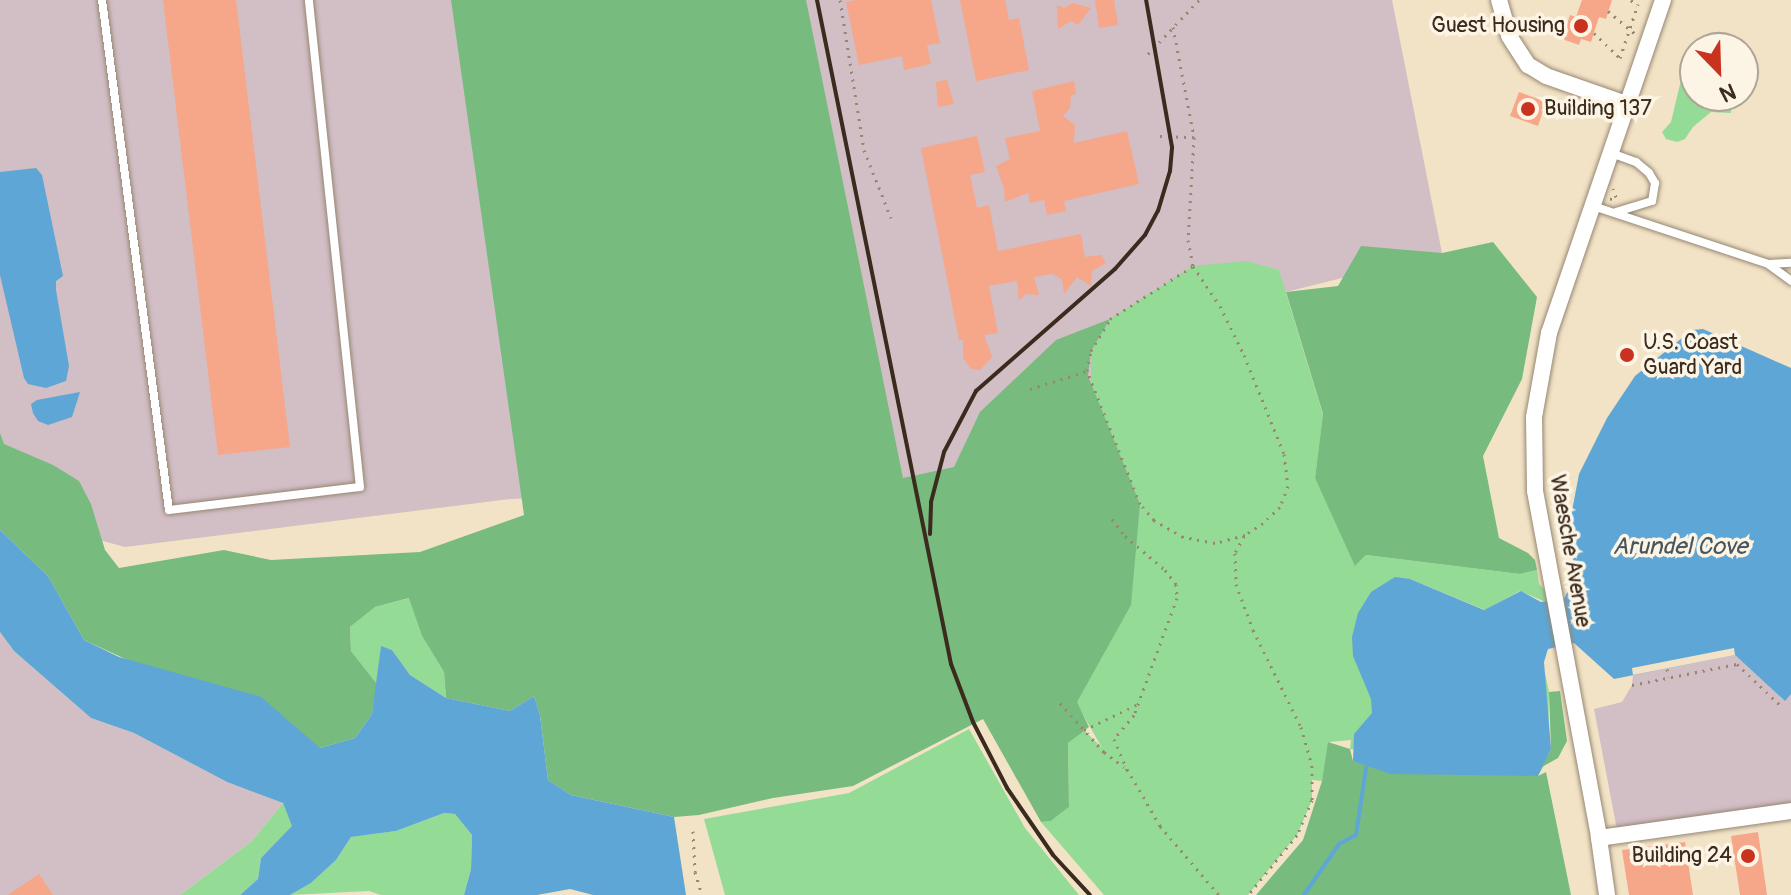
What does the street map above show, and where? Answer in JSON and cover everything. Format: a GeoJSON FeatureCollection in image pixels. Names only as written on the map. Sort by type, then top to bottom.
{"type":"FeatureCollection","features":[{"type":"Feature","properties":{"kind":"street"},"geometry":{"type":"LineString","coordinates":[[1499,0],[1509,36],[1528,65],[1546,76],[1626,104]]}},
{"type":"Feature","properties":{"kind":"street","name":"Waesche Avenue"},"geometry":{"type":"LineString","coordinates":[[1607,895],[1535,491],[1534,417],[1549,333],[1663,0]]}},
{"type":"Feature","properties":{"kind":"street"},"geometry":{"type":"LineString","coordinates":[[1599,838],[1791,811]]}},
{"type":"Feature","properties":{"kind":"lane"},"geometry":{"type":"LineString","coordinates":[[102,0],[169,510],[360,487],[309,0]]}},
{"type":"Feature","properties":{"kind":"lane"},"geometry":{"type":"LineString","coordinates":[[1610,152],[1636,162],[1655,183],[1652,201],[1616,213]]}},
{"type":"Feature","properties":{"kind":"lane"},"geometry":{"type":"LineString","coordinates":[[1592,206],[1768,264],[1791,281]]}},
{"type":"Feature","properties":{"kind":"lane"},"geometry":{"type":"LineString","coordinates":[[1768,264],[1791,263]]}},
{"type":"Feature","properties":{"kind":"path"},"geometry":{"type":"LineString","coordinates":[[840,0],[864,150],[891,218]]}},
{"type":"Feature","properties":{"kind":"path"},"geometry":{"type":"LineString","coordinates":[[1148,54],[1199,0]]}},
{"type":"Feature","properties":{"kind":"path"},"geometry":{"type":"LineString","coordinates":[[1594,33],[1620,58],[1638,5],[1631,0]]}},
{"type":"Feature","properties":{"kind":"path"},"geometry":{"type":"LineString","coordinates":[[1608,11],[1629,32]]}},
{"type":"Feature","properties":{"kind":"path"},"geometry":{"type":"LineString","coordinates":[[1173,27],[1194,137],[1188,240],[1193,266],[1220,306],[1244,355],[1284,454],[1288,486],[1280,507],[1244,536],[1235,553],[1236,584],[1253,630],[1301,727],[1312,766],[1312,800],[1297,835],[1248,895]]}},
{"type":"Feature","properties":{"kind":"path"},"geometry":{"type":"LineString","coordinates":[[1160,136],[1194,137]]}},
{"type":"Feature","properties":{"kind":"path"},"geometry":{"type":"LineString","coordinates":[[1193,266],[1110,319],[1091,351],[1087,371],[1121,464],[1140,504],[1154,520],[1183,537],[1215,543],[1244,536]]}},
{"type":"Feature","properties":{"kind":"path"},"geometry":{"type":"LineString","coordinates":[[1030,389],[1087,371]]}},
{"type":"Feature","properties":{"kind":"path"},"geometry":{"type":"LineString","coordinates":[[1112,519],[1176,584],[1177,598],[1138,704],[1114,739],[1127,769],[1160,826],[1219,895]]}},
{"type":"Feature","properties":{"kind":"path"},"geometry":{"type":"LineString","coordinates":[[1632,685],[1737,664],[1780,705]]}},
{"type":"Feature","properties":{"kind":"path"},"geometry":{"type":"LineString","coordinates":[[1667,669],[1669,677]]}},
{"type":"Feature","properties":{"kind":"path"},"geometry":{"type":"LineString","coordinates":[[1060,703],[1104,752],[1127,769]]}},
{"type":"Feature","properties":{"kind":"path"},"geometry":{"type":"LineString","coordinates":[[1084,730],[1138,704]]}},
{"type":"Feature","properties":{"kind":"path"},"geometry":{"type":"LineString","coordinates":[[693,831],[695,872],[702,895]]}},
{"type":"Feature","properties":{"kind":"shaded area"},"geometry":{"type":"Polygon","coordinates":[[[0,0],[1392,0],[1442,253],[1286,292],[947,479],[510,499],[125,547],[0,513],[0,0]]]}},
{"type":"Feature","properties":{"kind":"shaded area"},"geometry":{"type":"Polygon","coordinates":[[[0,632],[14,651],[91,718],[134,733],[227,782],[283,803],[252,841],[180,895],[0,895],[0,632]]]}},
{"type":"Feature","properties":{"kind":"shaded area"},"geometry":{"type":"Polygon","coordinates":[[[1735,655],[1784,700],[1791,694],[1791,811],[1618,835],[1594,709],[1622,702],[1632,685],[1633,675],[1735,655]]]}},
{"type":"Feature","properties":{"kind":"green space"},"geometry":{"type":"Polygon","coordinates":[[[451,0],[806,0],[903,478],[954,467],[980,412],[1056,340],[1110,319],[1091,351],[1088,376],[1140,504],[1131,605],[1077,702],[1089,727],[1068,743],[1069,807],[1051,821],[1041,822],[983,719],[853,786],[773,798],[699,815],[674,817],[571,795],[548,780],[540,715],[534,696],[510,711],[446,698],[444,672],[422,636],[409,598],[375,607],[350,627],[351,651],[377,684],[372,714],[355,738],[320,748],[84,640],[48,576],[0,530],[0,433],[4,444],[53,465],[79,481],[91,504],[105,550],[119,568],[224,550],[271,560],[420,552],[524,515],[451,0]]]}},
{"type":"Feature","properties":{"kind":"green space"},"geometry":{"type":"Polygon","coordinates":[[[1679,88],[1679,112],[1711,112],[1693,127],[1685,139],[1677,142],[1666,139],[1662,132],[1671,122],[1679,88]]]}},
{"type":"Feature","properties":{"kind":"green space"},"geometry":{"type":"Polygon","coordinates":[[[1493,242],[1537,297],[1522,379],[1483,456],[1499,538],[1528,553],[1535,560],[1537,570],[1520,574],[1366,555],[1355,566],[1315,478],[1323,414],[1286,292],[1338,286],[1361,246],[1442,253],[1493,242]]]}},
{"type":"Feature","properties":{"kind":"green space"},"geometry":{"type":"Polygon","coordinates":[[[1246,261],[1279,270],[1323,415],[1315,478],[1356,565],[1366,555],[1520,574],[1537,570],[1539,584],[1546,591],[1548,603],[1520,591],[1485,610],[1410,579],[1545,673],[1549,692],[1548,758],[1538,776],[1350,749],[1351,740],[1329,742],[1322,781],[1312,780],[1312,800],[1297,835],[1248,895],[1104,895],[1041,822],[1051,821],[1069,807],[1068,743],[1084,730],[1102,748],[1076,702],[1101,657],[1140,504],[1091,385],[1091,351],[1110,319],[1193,266],[1246,261]]]}},
{"type":"Feature","properties":{"kind":"green space"},"geometry":{"type":"Polygon","coordinates":[[[410,598],[422,636],[444,672],[446,698],[410,675],[392,650],[381,647],[377,684],[351,651],[350,627],[375,607],[410,598]]]}},
{"type":"Feature","properties":{"kind":"green space"},"geometry":{"type":"Polygon","coordinates":[[[1560,691],[1567,741],[1558,758],[1542,767],[1551,749],[1549,692],[1560,691]]]}},
{"type":"Feature","properties":{"kind":"green space"},"geometry":{"type":"Polygon","coordinates":[[[969,729],[1025,828],[1079,895],[725,895],[704,819],[849,793],[969,729]]]}},
{"type":"Feature","properties":{"kind":"green space"},"geometry":{"type":"Polygon","coordinates":[[[1328,742],[1350,749],[1353,761],[1538,776],[1546,772],[1571,895],[1256,895],[1303,840],[1322,781],[1328,742]]]}},
{"type":"Feature","properties":{"kind":"green space"},"geometry":{"type":"Polygon","coordinates":[[[283,803],[293,826],[261,858],[258,879],[240,895],[180,895],[252,841],[283,803]]]}},
{"type":"Feature","properties":{"kind":"green space"},"geometry":{"type":"Polygon","coordinates":[[[444,813],[455,814],[472,835],[471,869],[464,895],[381,895],[369,891],[290,895],[311,883],[336,860],[351,837],[396,831],[444,813]]]}},
{"type":"Feature","properties":{"kind":"water"},"geometry":{"type":"Polygon","coordinates":[[[36,168],[42,175],[63,276],[56,281],[56,290],[69,366],[66,381],[46,388],[28,384],[24,378],[0,275],[0,172],[36,168]]]}},
{"type":"Feature","properties":{"kind":"water","name":"Arundel Cove"},"geometry":{"type":"Polygon","coordinates":[[[1703,329],[1791,368],[1791,694],[1785,701],[1735,655],[1614,679],[1574,643],[1548,649],[1544,662],[1551,749],[1538,776],[1391,774],[1353,761],[1354,734],[1372,713],[1371,699],[1353,656],[1352,637],[1358,613],[1371,592],[1395,577],[1410,579],[1484,610],[1521,591],[1541,602],[1564,599],[1573,580],[1572,511],[1579,474],[1607,418],[1635,376],[1692,330],[1703,329]]]}},
{"type":"Feature","properties":{"kind":"water"},"geometry":{"type":"Polygon","coordinates":[[[80,392],[72,417],[48,425],[38,421],[33,413],[31,404],[37,400],[80,392]]]}},
{"type":"Feature","properties":{"kind":"water"},"geometry":{"type":"Polygon","coordinates":[[[0,530],[48,576],[84,640],[119,657],[261,697],[320,748],[355,738],[372,714],[381,646],[392,650],[410,675],[446,698],[510,711],[534,696],[540,715],[548,780],[571,795],[674,817],[686,895],[593,895],[570,889],[537,895],[464,895],[471,869],[472,835],[455,814],[444,813],[396,831],[351,837],[336,860],[311,883],[290,895],[240,895],[258,879],[261,858],[292,826],[283,803],[227,782],[134,733],[91,718],[14,651],[0,632],[0,530]]]}},
{"type":"Feature","properties":{"kind":"pier"},"geometry":{"type":"Polygon","coordinates":[[[1734,648],[1735,655],[1633,675],[1632,668],[1734,648]]]}},
{"type":"Feature","properties":{"kind":"building"},"geometry":{"type":"Polygon","coordinates":[[[163,0],[236,0],[290,447],[218,455],[163,0]]]}},
{"type":"Feature","properties":{"kind":"building"},"geometry":{"type":"Polygon","coordinates":[[[931,0],[940,43],[927,45],[931,64],[904,70],[902,56],[859,65],[846,2],[931,0]]]}},
{"type":"Feature","properties":{"kind":"building"},"geometry":{"type":"Polygon","coordinates":[[[960,0],[1005,0],[1009,20],[1019,18],[1029,70],[976,81],[960,0]]]}},
{"type":"Feature","properties":{"kind":"building"},"geometry":{"type":"Polygon","coordinates":[[[1095,0],[1114,0],[1118,25],[1099,28],[1095,0]]]}},
{"type":"Feature","properties":{"kind":"building","name":"Guest Housing"},"geometry":{"type":"Polygon","coordinates":[[[1582,0],[1612,0],[1606,19],[1599,17],[1591,42],[1581,39],[1579,45],[1562,39],[1570,15],[1576,17],[1582,0]]]}},
{"type":"Feature","properties":{"kind":"building"},"geometry":{"type":"Polygon","coordinates":[[[1073,3],[1091,8],[1078,25],[1071,21],[1058,29],[1057,5],[1064,8],[1073,3]]]}},
{"type":"Feature","properties":{"kind":"building"},"geometry":{"type":"Polygon","coordinates":[[[947,80],[954,104],[938,107],[936,82],[947,80]]]}},
{"type":"Feature","properties":{"kind":"building"},"geometry":{"type":"Polygon","coordinates":[[[1074,81],[1076,94],[1071,95],[1070,108],[1063,116],[1075,125],[1074,143],[1127,131],[1139,184],[1064,201],[1066,211],[1047,215],[1044,200],[1030,203],[1028,193],[1005,202],[1004,188],[996,166],[1010,159],[1005,138],[1040,131],[1032,91],[1074,81]]]}},
{"type":"Feature","properties":{"kind":"building","name":"Building 137"},"geometry":{"type":"Polygon","coordinates":[[[1519,92],[1546,102],[1538,126],[1510,116],[1519,92]]]}},
{"type":"Feature","properties":{"kind":"building"},"geometry":{"type":"Polygon","coordinates":[[[977,136],[985,172],[970,175],[977,208],[989,205],[998,251],[1081,234],[1085,257],[1101,255],[1106,263],[1092,271],[1091,286],[1077,277],[1064,294],[1062,279],[1052,274],[1034,277],[1039,295],[1026,294],[1019,300],[1017,281],[989,286],[998,333],[984,335],[992,357],[980,370],[971,369],[963,358],[963,340],[959,340],[921,148],[977,136]]]}},
{"type":"Feature","properties":{"kind":"building","name":"Building 24"},"geometry":{"type":"Polygon","coordinates":[[[1758,832],[1767,895],[1740,895],[1731,836],[1758,832]]]}},
{"type":"Feature","properties":{"kind":"building"},"geometry":{"type":"Polygon","coordinates":[[[1685,842],[1693,895],[1629,895],[1622,850],[1685,842]]]}},
{"type":"Feature","properties":{"kind":"building"},"geometry":{"type":"Polygon","coordinates":[[[39,874],[53,895],[8,895],[39,874]]]}},
{"type":"Feature","properties":{"kind":"waterway"},"geometry":{"type":"LineString","coordinates":[[1304,895],[1339,844],[1356,835],[1366,768]]}},
{"type":"Feature","properties":{"kind":"railway"},"geometry":{"type":"LineString","coordinates":[[817,0],[951,664],[973,722],[1007,788],[1053,855],[1090,895]]}},
{"type":"Feature","properties":{"kind":"railway"},"geometry":{"type":"LineString","coordinates":[[930,534],[931,502],[944,452],[976,391],[1115,269],[1145,235],[1158,211],[1170,171],[1172,147],[1146,0]]}},
{"type":"Feature","properties":{"kind":"place","name":"Guest Housing"},"geometry":{"type":"Point","coordinates":[1581,26]}},
{"type":"Feature","properties":{"kind":"place","name":"Building 137"},"geometry":{"type":"Point","coordinates":[1528,109]}},
{"type":"Feature","properties":{"kind":"place","name":"U.S. Coast Guard Yard"},"geometry":{"type":"Point","coordinates":[1627,355]}},
{"type":"Feature","properties":{"kind":"place","name":"Building 24"},"geometry":{"type":"Point","coordinates":[1748,856]}}]}
